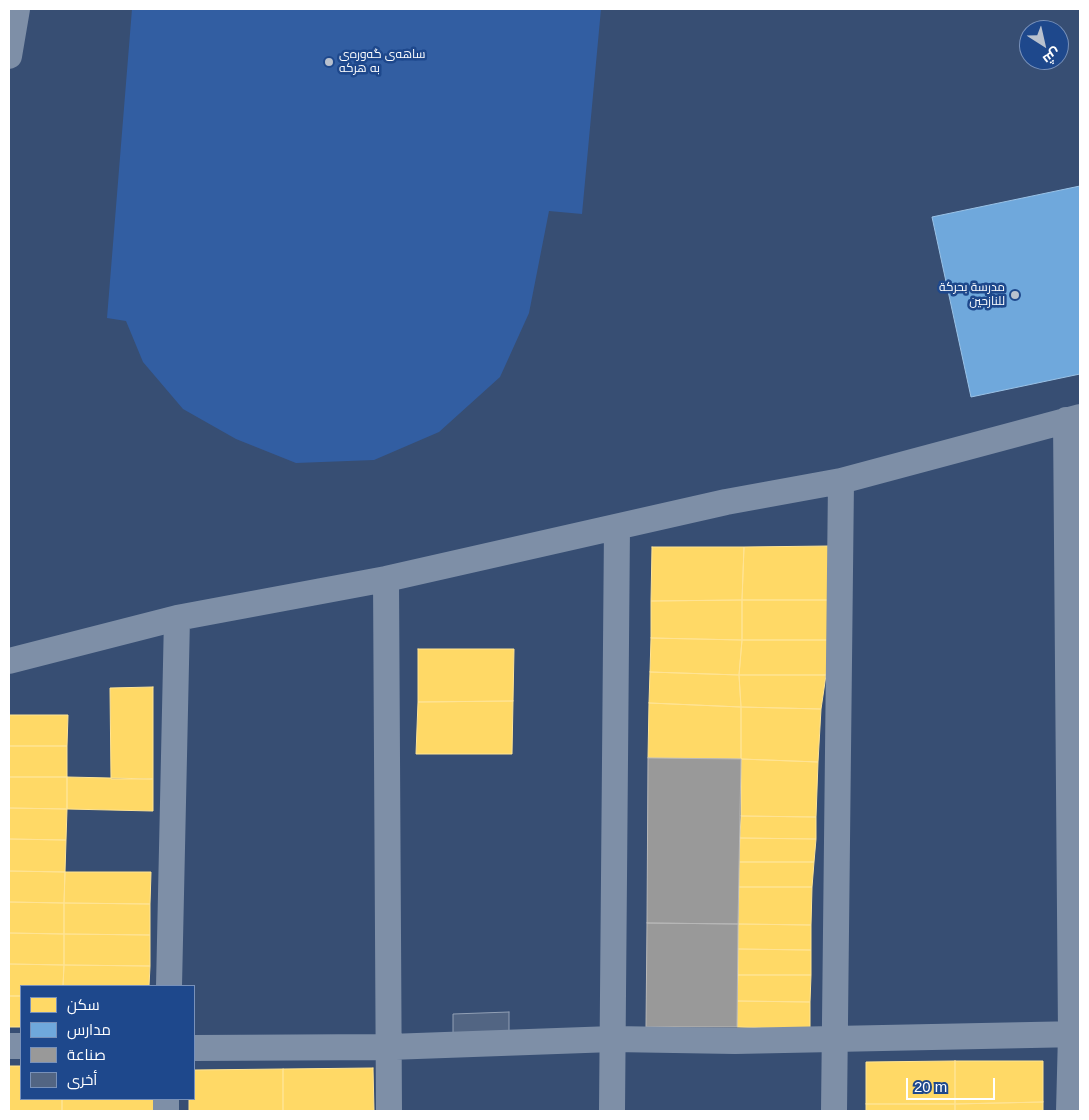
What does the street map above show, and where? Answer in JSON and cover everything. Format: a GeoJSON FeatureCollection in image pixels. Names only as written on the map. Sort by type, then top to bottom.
{"type":"FeatureCollection","features":[{"type":"Feature","properties":{"kind":"street"},"geometry":{"type":"LineString","coordinates":[[9,56],[17,9]]}},
{"type":"Feature","properties":{"kind":"street"},"geometry":{"type":"LineString","coordinates":[[9,661],[177,618],[386,579],[726,502],[841,481],[1073,418],[1076,1034],[1069,1111]]}},
{"type":"Feature","properties":{"kind":"street"},"geometry":{"type":"LineString","coordinates":[[834,1111],[841,481]]}},
{"type":"Feature","properties":{"kind":"street"},"geometry":{"type":"LineString","coordinates":[[612,1111],[617,527]]}},
{"type":"Feature","properties":{"kind":"street"},"geometry":{"type":"LineString","coordinates":[[386,579],[389,1111]]}},
{"type":"Feature","properties":{"kind":"street"},"geometry":{"type":"LineString","coordinates":[[169,985],[177,618]]}},
{"type":"Feature","properties":{"kind":"street"},"geometry":{"type":"LineString","coordinates":[[195,1048],[389,1046],[613,1039],[735,1041],[1076,1034]]}},
{"type":"Feature","properties":{"kind":"shaded area"},"geometry":{"type":"Polygon","coordinates":[[[132,9],[601,9],[582,214],[549,211],[529,313],[500,377],[439,432],[374,460],[296,463],[236,439],[183,409],[143,362],[126,321],[107,318],[132,9]]]}},
{"type":"Feature","properties":{"kind":"building: سكن"},"geometry":{"type":"Polygon","coordinates":[[[830,546],[830,600],[742,600],[744,547],[830,546]]]}},
{"type":"Feature","properties":{"kind":"building: سكن"},"geometry":{"type":"Polygon","coordinates":[[[652,547],[744,547],[742,600],[651,601],[652,547]]]}},
{"type":"Feature","properties":{"kind":"building: سكن"},"geometry":{"type":"Polygon","coordinates":[[[742,600],[742,640],[651,638],[651,601],[742,600]]]}},
{"type":"Feature","properties":{"kind":"building: سكن"},"geometry":{"type":"Polygon","coordinates":[[[742,600],[830,600],[830,640],[742,640],[742,600]]]}},
{"type":"Feature","properties":{"kind":"building: سكن"},"geometry":{"type":"Polygon","coordinates":[[[651,638],[742,640],[739,675],[650,672],[651,638]]]}},
{"type":"Feature","properties":{"kind":"building: سكن"},"geometry":{"type":"Polygon","coordinates":[[[742,640],[830,640],[826,675],[739,675],[742,640]]]}},
{"type":"Feature","properties":{"kind":"building: سكن"},"geometry":{"type":"Polygon","coordinates":[[[418,649],[514,649],[513,701],[418,702],[418,649]]]}},
{"type":"Feature","properties":{"kind":"building: سكن"},"geometry":{"type":"Polygon","coordinates":[[[650,672],[739,675],[741,707],[649,703],[650,672]]]}},
{"type":"Feature","properties":{"kind":"building: سكن"},"geometry":{"type":"Polygon","coordinates":[[[739,675],[826,675],[821,709],[741,707],[739,675]]]}},
{"type":"Feature","properties":{"kind":"building: سكن"},"geometry":{"type":"Polygon","coordinates":[[[153,687],[153,779],[111,779],[110,688],[153,687]]]}},
{"type":"Feature","properties":{"kind":"building: سكن"},"geometry":{"type":"Polygon","coordinates":[[[513,701],[512,754],[416,754],[418,702],[513,701]]]}},
{"type":"Feature","properties":{"kind":"building: سكن"},"geometry":{"type":"Polygon","coordinates":[[[649,703],[741,707],[741,759],[648,758],[649,703]]]}},
{"type":"Feature","properties":{"kind":"building: سكن"},"geometry":{"type":"Polygon","coordinates":[[[741,707],[821,709],[818,762],[741,759],[741,707]]]}},
{"type":"Feature","properties":{"kind":"building: سكن"},"geometry":{"type":"Polygon","coordinates":[[[9,715],[68,715],[67,746],[9,746],[9,715]]]}},
{"type":"Feature","properties":{"kind":"building: سكن"},"geometry":{"type":"Polygon","coordinates":[[[9,746],[67,746],[67,777],[9,777],[9,746]]]}},
{"type":"Feature","properties":{"kind":"building: سكن"},"geometry":{"type":"Polygon","coordinates":[[[741,759],[818,762],[816,817],[741,816],[741,759]]]}},
{"type":"Feature","properties":{"kind":"building: سكن"},"geometry":{"type":"Polygon","coordinates":[[[9,777],[67,777],[67,809],[9,808],[9,777]]]}},
{"type":"Feature","properties":{"kind":"building: سكن"},"geometry":{"type":"Polygon","coordinates":[[[67,777],[153,779],[153,811],[67,809],[67,777]]]}},
{"type":"Feature","properties":{"kind":"building: سكن"},"geometry":{"type":"Polygon","coordinates":[[[9,808],[67,809],[66,840],[9,839],[9,808]]]}},
{"type":"Feature","properties":{"kind":"building: سكن"},"geometry":{"type":"Polygon","coordinates":[[[741,816],[816,817],[816,839],[740,838],[741,816]]]}},
{"type":"Feature","properties":{"kind":"building: سكن"},"geometry":{"type":"Polygon","coordinates":[[[740,838],[816,839],[814,862],[739,862],[740,838]]]}},
{"type":"Feature","properties":{"kind":"building: سكن"},"geometry":{"type":"Polygon","coordinates":[[[9,839],[66,840],[65,872],[9,871],[9,839]]]}},
{"type":"Feature","properties":{"kind":"building: سكن"},"geometry":{"type":"Polygon","coordinates":[[[739,862],[814,862],[812,887],[739,887],[739,862]]]}},
{"type":"Feature","properties":{"kind":"building: سكن"},"geometry":{"type":"Polygon","coordinates":[[[9,871],[65,872],[64,903],[9,902],[9,871]]]}},
{"type":"Feature","properties":{"kind":"building: سكن"},"geometry":{"type":"Polygon","coordinates":[[[65,872],[151,872],[150,904],[64,903],[65,872]]]}},
{"type":"Feature","properties":{"kind":"building: سكن"},"geometry":{"type":"Polygon","coordinates":[[[739,887],[812,887],[811,925],[738,924],[739,887]]]}},
{"type":"Feature","properties":{"kind":"building: سكن"},"geometry":{"type":"Polygon","coordinates":[[[9,902],[64,903],[64,934],[9,933],[9,902]]]}},
{"type":"Feature","properties":{"kind":"building: سكن"},"geometry":{"type":"Polygon","coordinates":[[[64,903],[150,904],[150,935],[64,934],[64,903]]]}},
{"type":"Feature","properties":{"kind":"building: سكن"},"geometry":{"type":"Polygon","coordinates":[[[738,924],[811,925],[811,950],[738,949],[738,924]]]}},
{"type":"Feature","properties":{"kind":"building: سكن"},"geometry":{"type":"Polygon","coordinates":[[[9,933],[64,934],[64,965],[9,964],[9,933]]]}},
{"type":"Feature","properties":{"kind":"building: سكن"},"geometry":{"type":"Polygon","coordinates":[[[64,934],[150,935],[150,966],[64,965],[64,934]]]}},
{"type":"Feature","properties":{"kind":"building: سكن"},"geometry":{"type":"Polygon","coordinates":[[[738,949],[811,950],[811,975],[738,975],[738,949]]]}},
{"type":"Feature","properties":{"kind":"building: سكن"},"geometry":{"type":"Polygon","coordinates":[[[9,964],[64,965],[63,985],[20,985],[20,996],[9,996],[9,964]]]}},
{"type":"Feature","properties":{"kind":"building: سكن"},"geometry":{"type":"Polygon","coordinates":[[[64,965],[150,966],[149,985],[63,985],[64,965]]]}},
{"type":"Feature","properties":{"kind":"building: سكن"},"geometry":{"type":"Polygon","coordinates":[[[738,975],[811,975],[810,1002],[737,1001],[738,975]]]}},
{"type":"Feature","properties":{"kind":"building: سكن"},"geometry":{"type":"Polygon","coordinates":[[[9,996],[20,996],[20,1027],[9,1027],[9,996]]]}},
{"type":"Feature","properties":{"kind":"building: سكن"},"geometry":{"type":"Polygon","coordinates":[[[737,1001],[810,1002],[810,1029],[737,1027],[737,1001]]]}},
{"type":"Feature","properties":{"kind":"building: سكن"},"geometry":{"type":"Polygon","coordinates":[[[955,1061],[1043,1061],[1043,1102],[955,1104],[955,1061]]]}},
{"type":"Feature","properties":{"kind":"building: سكن"},"geometry":{"type":"Polygon","coordinates":[[[955,1061],[955,1104],[866,1104],[866,1062],[955,1061]]]}},
{"type":"Feature","properties":{"kind":"building: سكن"},"geometry":{"type":"Polygon","coordinates":[[[9,1066],[20,1066],[20,1100],[62,1100],[62,1111],[9,1111],[9,1066]]]}},
{"type":"Feature","properties":{"kind":"building: سكن"},"geometry":{"type":"Polygon","coordinates":[[[373,1068],[374,1111],[283,1111],[283,1069],[373,1068]]]}},
{"type":"Feature","properties":{"kind":"building: سكن"},"geometry":{"type":"Polygon","coordinates":[[[283,1069],[283,1111],[189,1111],[189,1100],[195,1100],[195,1070],[283,1069]]]}},
{"type":"Feature","properties":{"kind":"building: سكن"},"geometry":{"type":"Polygon","coordinates":[[[62,1100],[156,1100],[155,1111],[62,1111],[62,1100]]]}},
{"type":"Feature","properties":{"kind":"building: سكن"},"geometry":{"type":"Polygon","coordinates":[[[1043,1102],[1043,1111],[955,1111],[955,1104],[1043,1102]]]}},
{"type":"Feature","properties":{"kind":"building: سكن"},"geometry":{"type":"Polygon","coordinates":[[[866,1104],[955,1104],[955,1111],[866,1111],[866,1104]]]}},
{"type":"Feature","properties":{"kind":"building: مدارس","name":"مدرسة بحركة للنازحين"},"geometry":{"type":"Polygon","coordinates":[[[1080,186],[1080,374],[971,397],[932,217],[1080,186]]]}},
{"type":"Feature","properties":{"kind":"building: صناعة"},"geometry":{"type":"Polygon","coordinates":[[[648,758],[741,759],[738,924],[647,923],[648,758]]]}},
{"type":"Feature","properties":{"kind":"building: صناعة"},"geometry":{"type":"Polygon","coordinates":[[[647,923],[738,924],[737,1027],[646,1027],[647,923]]]}},
{"type":"Feature","properties":{"kind":"building: أخرى"},"geometry":{"type":"Polygon","coordinates":[[[509,1012],[509,1039],[453,1041],[453,1014],[509,1012]]]}},
{"type":"Feature","properties":{"kind":"place","name":"ساهه‌ی گه‌وره‌ی به هركه‌"},"geometry":{"type":"Point","coordinates":[329,62]}},
{"type":"Feature","properties":{"kind":"place","name":"مدرسة بحركة للنازحين"},"geometry":{"type":"Point","coordinates":[1015,295]}}]}
